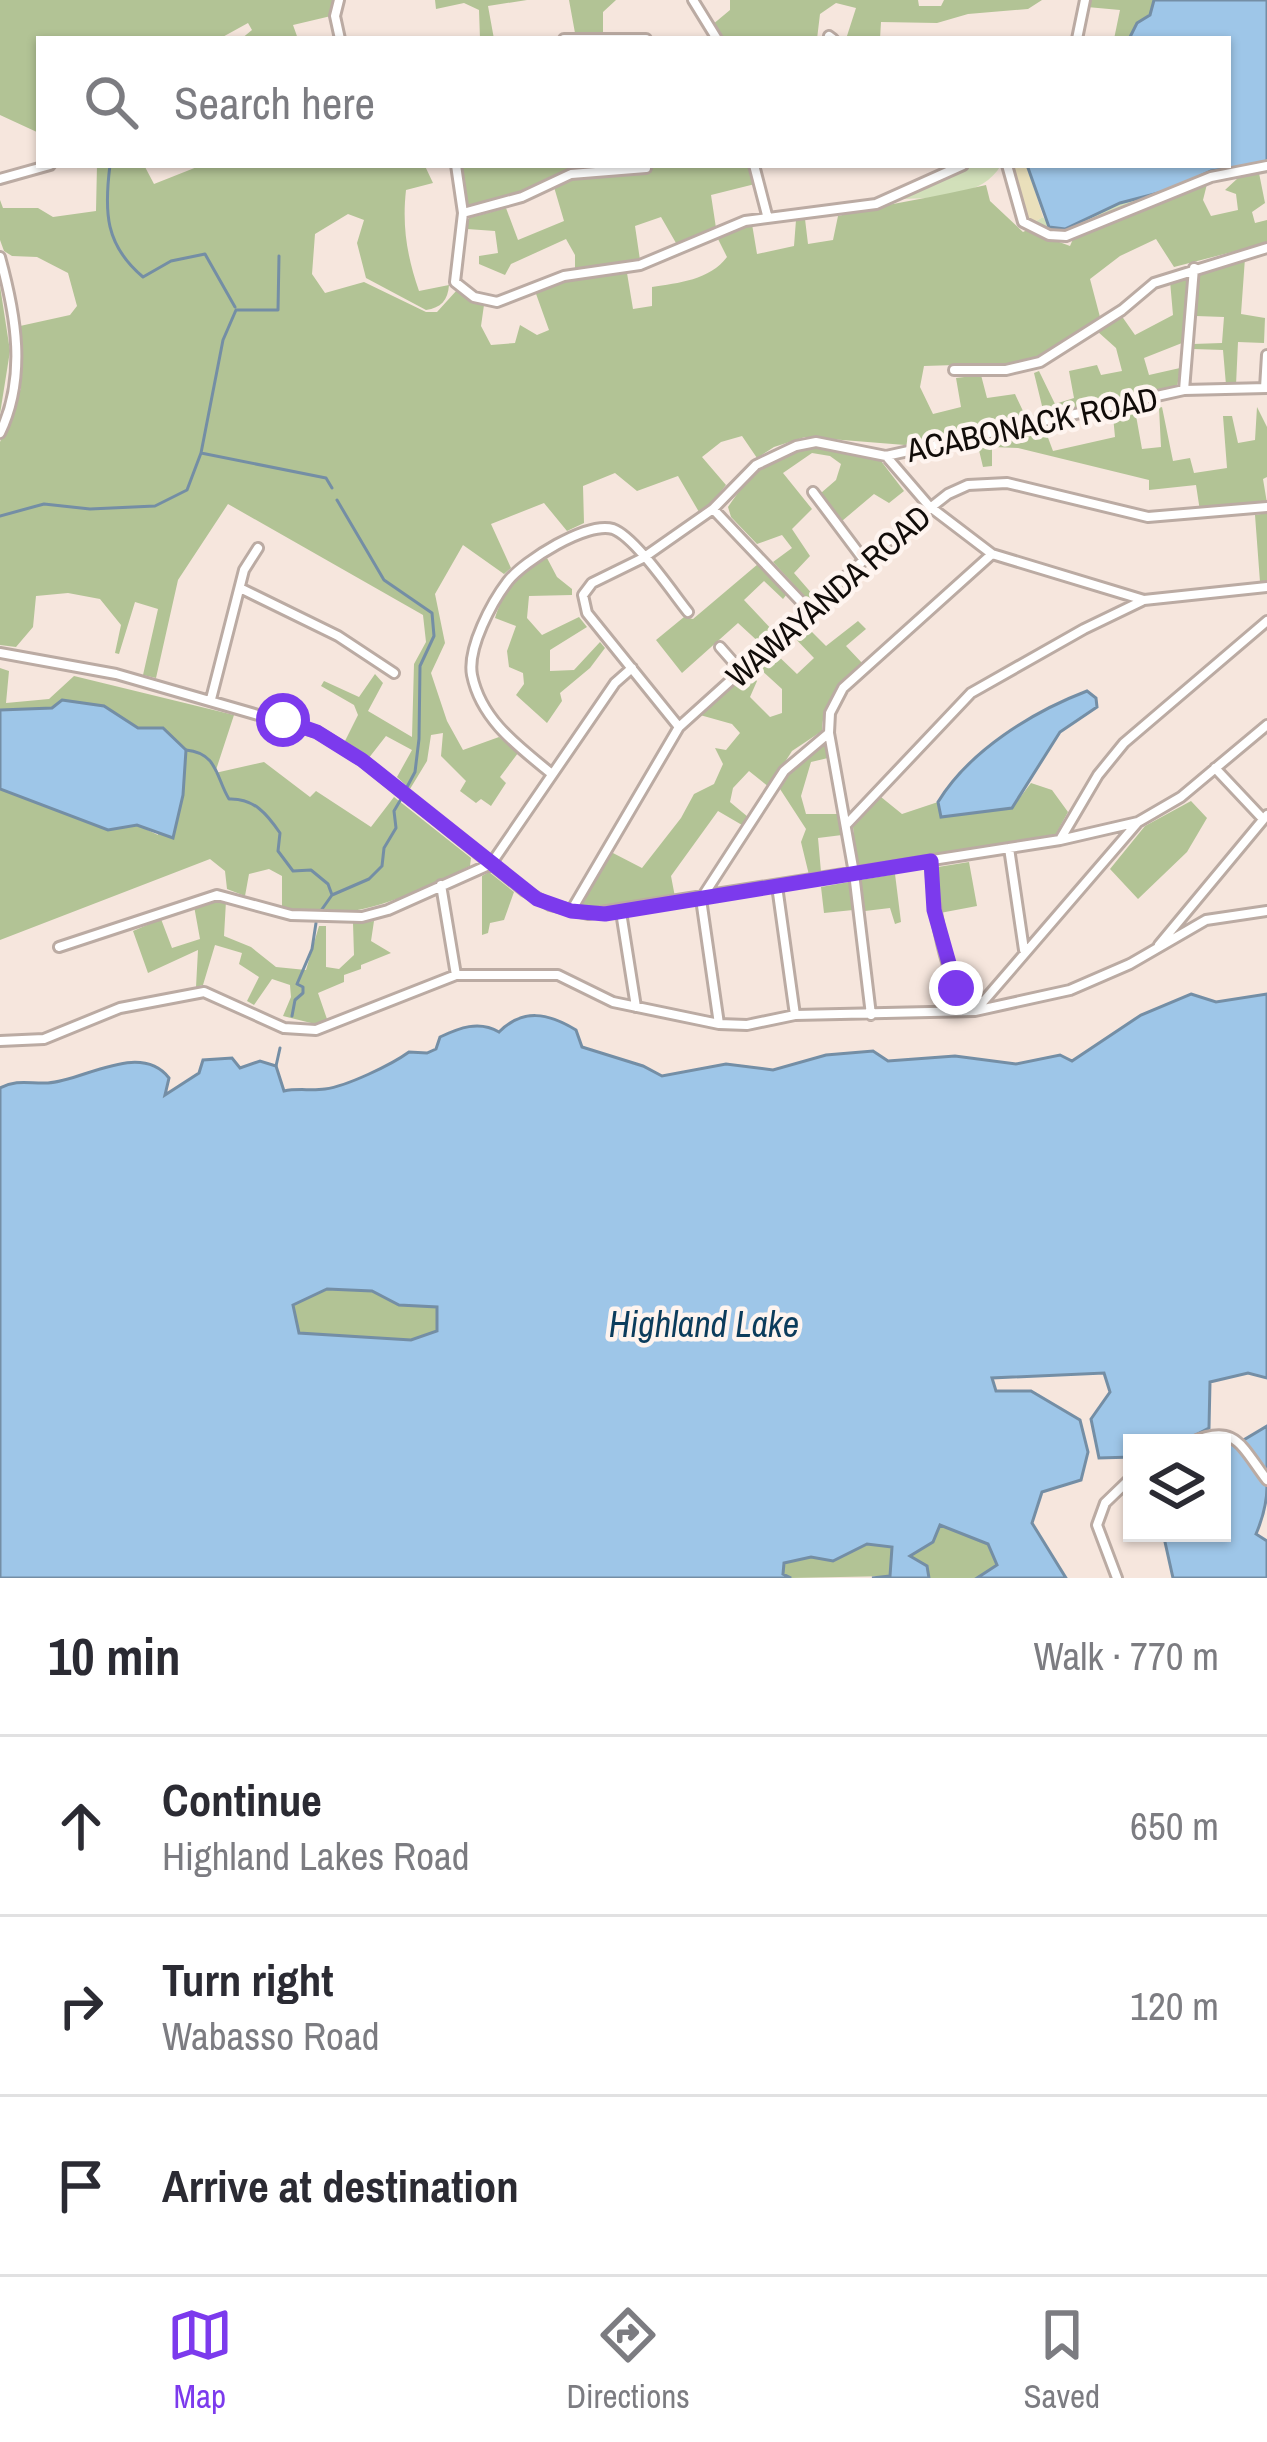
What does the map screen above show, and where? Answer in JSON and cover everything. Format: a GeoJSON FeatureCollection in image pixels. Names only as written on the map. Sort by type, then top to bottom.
{"type":"FeatureCollection","features":[{"type":"Feature","properties":{"kind":"street"},"geometry":{"type":"LineString","coordinates":[[339,0],[335,16],[339,36]]}},
{"type":"Feature","properties":{"kind":"street"},"geometry":{"type":"LineString","coordinates":[[693,0],[715,36]]}},
{"type":"Feature","properties":{"kind":"street"},"geometry":{"type":"LineString","coordinates":[[1078,36],[1085,0]]}},
{"type":"Feature","properties":{"kind":"street"},"geometry":{"type":"LineString","coordinates":[[1008,168],[1023,222],[1049,235],[1066,236],[1211,177],[1267,166]]}},
{"type":"Feature","properties":{"kind":"street"},"geometry":{"type":"LineString","coordinates":[[0,178],[38,168]]}},
{"type":"Feature","properties":{"kind":"street"},"geometry":{"type":"LineString","coordinates":[[456,168],[463,213],[455,282],[474,297],[496,302],[564,276],[640,265],[767,215],[824,213],[875,204],[956,168]]}},
{"type":"Feature","properties":{"kind":"street"},"geometry":{"type":"LineString","coordinates":[[463,213],[522,197],[571,174],[646,168]]}},
{"type":"Feature","properties":{"kind":"street"},"geometry":{"type":"LineString","coordinates":[[755,168],[767,215]]}},
{"type":"Feature","properties":{"kind":"street"},"geometry":{"type":"LineString","coordinates":[[954,370],[1006,370],[1040,362],[1122,310],[1154,283],[1267,248]]}},
{"type":"Feature","properties":{"kind":"street"},"geometry":{"type":"LineString","coordinates":[[0,257],[17,369],[12,402],[0,433]]}},
{"type":"Feature","properties":{"kind":"street"},"geometry":{"type":"LineString","coordinates":[[1184,390],[1194,268]]}},
{"type":"Feature","properties":{"kind":"street"},"geometry":{"type":"LineString","coordinates":[[1266,388],[1267,356]]}},
{"type":"Feature","properties":{"kind":"street","name":"ACABONACK ROAD"},"geometry":{"type":"LineString","coordinates":[[679,727],[587,614],[583,595],[598,580],[644,558],[713,509],[756,465],[816,442],[886,456],[1184,390],[1266,388]]}},
{"type":"Feature","properties":{"kind":"street"},"geometry":{"type":"LineString","coordinates":[[886,456],[929,506],[992,554],[1144,600]]}},
{"type":"Feature","properties":{"kind":"street","name":"WAWAYANDA ROAD"},"geometry":{"type":"LineString","coordinates":[[571,911],[679,727],[929,506],[968,485],[990,481],[1130,516],[1168,518],[1267,507]]}},
{"type":"Feature","properties":{"kind":"street"},"geometry":{"type":"LineString","coordinates":[[813,493],[864,560]]}},
{"type":"Feature","properties":{"kind":"street"},"geometry":{"type":"LineString","coordinates":[[713,509],[808,609]]}},
{"type":"Feature","properties":{"kind":"street"},"geometry":{"type":"LineString","coordinates":[[552,774],[499,728],[472,677],[477,642],[511,578],[558,544],[609,528],[620,532],[688,612]]}},
{"type":"Feature","properties":{"kind":"street"},"geometry":{"type":"LineString","coordinates":[[211,699],[248,562],[258,548]]}},
{"type":"Feature","properties":{"kind":"street"},"geometry":{"type":"LineString","coordinates":[[871,1016],[854,873],[829,733],[830,713],[843,688],[992,554]]}},
{"type":"Feature","properties":{"kind":"street"},"geometry":{"type":"LineString","coordinates":[[846,825],[971,693],[1144,600],[1267,586]]}},
{"type":"Feature","properties":{"kind":"street"},"geometry":{"type":"LineString","coordinates":[[240,589],[338,636],[394,673]]}},
{"type":"Feature","properties":{"kind":"street"},"geometry":{"type":"LineString","coordinates":[[1060,840],[1098,775],[1124,743],[1267,621]]}},
{"type":"Feature","properties":{"kind":"street"},"geometry":{"type":"LineString","coordinates":[[720,646],[742,671]]}},
{"type":"Feature","properties":{"kind":"street"},"geometry":{"type":"LineString","coordinates":[[0,653],[76,665],[211,699],[283,720],[332,741],[537,899],[571,911],[621,912],[1060,840],[1138,822],[1181,797],[1267,725]]}},
{"type":"Feature","properties":{"kind":"street"},"geometry":{"type":"LineString","coordinates":[[59,947],[204,897],[234,897],[291,915],[362,916],[388,910],[490,864],[615,683],[632,668]]}},
{"type":"Feature","properties":{"kind":"street"},"geometry":{"type":"LineString","coordinates":[[719,1024],[701,899],[784,771],[829,733]]}},
{"type":"Feature","properties":{"kind":"street"},"geometry":{"type":"LineString","coordinates":[[1154,950],[1265,817],[1215,768]]}},
{"type":"Feature","properties":{"kind":"street"},"geometry":{"type":"LineString","coordinates":[[975,1011],[1138,822]]}},
{"type":"Feature","properties":{"kind":"street"},"geometry":{"type":"LineString","coordinates":[[1009,848],[1024,952]]}},
{"type":"Feature","properties":{"kind":"street"},"geometry":{"type":"LineString","coordinates":[[931,861],[934,910],[952,979],[963,996],[983,1001]]}},
{"type":"Feature","properties":{"kind":"street"},"geometry":{"type":"LineString","coordinates":[[442,885],[456,975]]}},
{"type":"Feature","properties":{"kind":"street"},"geometry":{"type":"LineString","coordinates":[[777,886],[795,1015]]}},
{"type":"Feature","properties":{"kind":"street"},"geometry":{"type":"LineString","coordinates":[[0,1041],[34,1041],[120,1008],[204,992],[284,1028],[316,1030],[456,975],[558,976],[613,1002],[719,1024],[747,1025],[795,1015],[975,1011],[1070,990],[1206,920],[1267,910]]}},
{"type":"Feature","properties":{"kind":"street"},"geometry":{"type":"LineString","coordinates":[[621,912],[636,1007]]}},
{"type":"Feature","properties":{"kind":"street"},"geometry":{"type":"LineString","coordinates":[[1231,1436],[1267,1480]]}},
{"type":"Feature","properties":{"kind":"street"},"geometry":{"type":"LineString","coordinates":[[1117,1578],[1096,1525],[1105,1503],[1123,1486]]}},
{"type":"Feature","properties":{"kind":"green space"},"geometry":{"type":"Polygon","coordinates":[[[0,0],[335,0],[331,16],[293,25],[297,36],[245,36],[252,30],[248,23],[224,36],[36,36],[36,132],[0,115],[0,0]]]}},
{"type":"Feature","properties":{"kind":"green space"},"geometry":{"type":"Polygon","coordinates":[[[435,0],[527,0],[488,6],[493,36],[480,36],[479,10],[464,3],[436,9],[435,0]]]}},
{"type":"Feature","properties":{"kind":"green space"},"geometry":{"type":"Polygon","coordinates":[[[569,0],[616,0],[603,12],[603,32],[575,33],[569,0]]]}},
{"type":"Feature","properties":{"kind":"green space"},"geometry":{"type":"Polygon","coordinates":[[[730,0],[918,0],[919,6],[941,6],[944,0],[1042,0],[1028,9],[968,14],[937,23],[881,22],[880,36],[847,36],[856,8],[836,3],[820,14],[817,36],[719,36],[712,25],[730,10],[730,0]]]}},
{"type":"Feature","properties":{"kind":"green space"},"geometry":{"type":"Polygon","coordinates":[[[1088,0],[1154,0],[1150,15],[1137,23],[1130,36],[1115,36],[1120,10],[1087,7],[1088,0]]]}},
{"type":"Feature","properties":{"kind":"green space"},"geometry":{"type":"Polygon","coordinates":[[[1258,164],[1115,211],[1065,233],[1031,224],[1043,217],[1050,227],[1065,229],[1120,203],[1170,190],[1211,171],[1258,164]]]}},
{"type":"Feature","properties":{"kind":"green space"},"geometry":{"type":"Polygon","coordinates":[[[97,168],[146,168],[154,184],[194,168],[426,168],[433,183],[406,190],[406,241],[419,291],[449,285],[443,302],[426,310],[366,278],[357,243],[364,220],[348,214],[315,234],[312,274],[325,293],[364,282],[426,312],[437,312],[457,290],[484,305],[481,326],[491,345],[515,343],[520,325],[537,335],[549,330],[535,291],[563,281],[627,273],[633,309],[652,306],[652,287],[712,271],[727,257],[717,237],[752,224],[757,254],[794,246],[796,220],[805,219],[808,244],[833,240],[838,216],[986,185],[990,201],[1023,232],[1070,246],[1073,239],[1116,217],[1207,184],[1203,200],[1211,216],[1238,210],[1236,194],[1225,190],[1238,178],[1259,173],[1265,203],[1252,212],[1255,223],[1267,220],[1267,243],[1174,267],[1156,239],[1120,256],[1090,279],[1100,317],[1038,356],[1020,363],[924,366],[920,387],[933,414],[961,407],[956,378],[981,375],[987,398],[1015,394],[1023,411],[1033,415],[1043,410],[1034,373],[1039,371],[1055,404],[1074,398],[1069,371],[1097,365],[1101,375],[1122,371],[1116,348],[1097,331],[1121,315],[1135,335],[1173,315],[1170,281],[1186,275],[1190,277],[1182,343],[1144,358],[1149,375],[1180,368],[1177,388],[905,445],[805,437],[757,458],[742,436],[721,442],[702,457],[726,485],[699,512],[678,476],[637,491],[615,473],[583,486],[584,523],[567,531],[544,503],[491,524],[511,568],[504,574],[463,545],[435,594],[445,643],[431,673],[447,721],[463,750],[499,737],[518,753],[500,777],[506,783],[491,806],[481,799],[476,803],[460,791],[466,781],[441,756],[443,733],[431,735],[427,761],[410,789],[397,777],[412,750],[386,736],[368,759],[345,741],[358,715],[354,705],[321,686],[324,681],[359,697],[375,674],[383,683],[368,711],[412,737],[414,664],[426,642],[423,615],[228,504],[178,580],[156,678],[143,675],[158,609],[135,602],[119,654],[115,653],[121,625],[100,599],[68,593],[36,596],[33,627],[16,647],[0,645],[0,442],[21,388],[20,326],[70,315],[77,306],[68,273],[37,257],[4,251],[0,200],[3,208],[38,208],[53,217],[96,211],[97,168]]]}},
{"type":"Feature","properties":{"kind":"green space"},"geometry":{"type":"Polygon","coordinates":[[[462,168],[751,168],[755,184],[711,195],[716,228],[676,243],[661,217],[635,226],[640,260],[575,270],[575,255],[566,239],[511,264],[505,275],[479,264],[479,256],[498,253],[495,231],[467,229],[469,218],[506,208],[518,240],[564,221],[554,187],[545,180],[522,193],[468,206],[462,168]]]}},
{"type":"Feature","properties":{"kind":"green space"},"geometry":{"type":"Polygon","coordinates":[[[963,168],[999,168],[971,190],[902,199],[963,168]]]}},
{"type":"Feature","properties":{"kind":"green space"},"geometry":{"type":"Polygon","coordinates":[[[1245,258],[1241,314],[1265,318],[1264,343],[1238,342],[1236,385],[1226,385],[1223,350],[1193,349],[1193,344],[1222,343],[1224,317],[1196,316],[1200,270],[1245,258]]]}},
{"type":"Feature","properties":{"kind":"green space"},"geometry":{"type":"Polygon","coordinates":[[[0,286],[10,351],[0,414],[0,286]]]}},
{"type":"Feature","properties":{"kind":"green space"},"geometry":{"type":"Polygon","coordinates":[[[1162,407],[1173,461],[1190,458],[1194,473],[1227,468],[1223,416],[1232,416],[1238,443],[1255,440],[1257,407],[1267,427],[1267,477],[1263,479],[1267,503],[1200,511],[1196,485],[1149,490],[1149,480],[1018,448],[992,447],[992,466],[983,467],[977,442],[1044,427],[1053,451],[1115,437],[1113,416],[1135,410],[1142,449],[1161,447],[1162,407]]]}},
{"type":"Feature","properties":{"kind":"green space"},"geometry":{"type":"Polygon","coordinates":[[[817,447],[881,461],[904,491],[889,503],[874,494],[842,521],[821,493],[836,480],[841,464],[812,453],[783,473],[812,509],[792,529],[810,556],[794,573],[814,596],[809,601],[773,562],[792,548],[782,535],[757,544],[731,517],[728,507],[765,466],[817,447]]]}},
{"type":"Feature","properties":{"kind":"green space"},"geometry":{"type":"Polygon","coordinates":[[[1267,513],[1267,582],[1260,582],[1255,515],[1267,513]]]}},
{"type":"Feature","properties":{"kind":"green space"},"geometry":{"type":"Polygon","coordinates":[[[547,558],[572,595],[529,596],[527,618],[542,635],[579,617],[587,627],[550,650],[550,671],[574,670],[600,642],[605,648],[560,693],[562,701],[547,723],[516,695],[524,684],[523,673],[509,667],[507,651],[516,626],[495,618],[514,583],[547,558]]]}},
{"type":"Feature","properties":{"kind":"green space"},"geometry":{"type":"Polygon","coordinates":[[[758,564],[787,594],[783,599],[764,581],[744,600],[776,634],[763,646],[738,623],[682,673],[656,640],[684,617],[693,619],[758,564]]]}},
{"type":"Feature","properties":{"kind":"green space"},"geometry":{"type":"Polygon","coordinates":[[[858,621],[866,629],[846,646],[863,664],[834,693],[822,731],[792,751],[769,787],[749,771],[733,788],[730,802],[748,817],[742,825],[718,811],[671,876],[675,897],[604,909],[581,908],[579,904],[611,852],[642,868],[694,794],[714,784],[723,764],[715,748],[726,750],[740,733],[732,724],[700,715],[748,673],[757,681],[750,697],[770,717],[782,713],[782,689],[758,667],[773,651],[797,674],[814,658],[791,634],[802,622],[826,646],[858,621]]]}},
{"type":"Feature","properties":{"kind":"green space"},"geometry":{"type":"Polygon","coordinates":[[[0,668],[9,671],[6,703],[49,699],[74,676],[234,715],[215,773],[264,762],[310,797],[316,791],[371,827],[394,797],[471,858],[470,866],[379,905],[332,913],[282,907],[282,876],[269,869],[249,874],[245,896],[227,889],[225,871],[210,859],[0,940],[0,789],[108,830],[137,825],[158,835],[138,728],[104,706],[62,700],[52,708],[0,710],[0,668]]]}},
{"type":"Feature","properties":{"kind":"green space"},"geometry":{"type":"Polygon","coordinates":[[[824,742],[828,758],[811,762],[801,796],[806,814],[837,814],[842,835],[818,838],[821,872],[809,875],[801,842],[806,829],[780,789],[796,764],[824,742]]]}},
{"type":"Feature","properties":{"kind":"green space"},"geometry":{"type":"Polygon","coordinates":[[[1031,783],[1052,790],[1068,812],[1056,834],[857,867],[853,827],[881,797],[902,814],[938,802],[942,817],[1012,808],[1031,783]]]}},
{"type":"Feature","properties":{"kind":"green space"},"geometry":{"type":"Polygon","coordinates":[[[1191,801],[1207,818],[1187,852],[1138,899],[1110,869],[1145,826],[1191,801]]]}},
{"type":"Feature","properties":{"kind":"green space"},"geometry":{"type":"Polygon","coordinates":[[[969,862],[977,906],[940,913],[938,867],[969,862]]]}},
{"type":"Feature","properties":{"kind":"green space"},"geometry":{"type":"Polygon","coordinates":[[[489,872],[514,892],[504,920],[490,923],[488,933],[482,935],[482,876],[489,872]]]}},
{"type":"Feature","properties":{"kind":"green space"},"geometry":{"type":"Polygon","coordinates":[[[895,874],[901,922],[895,924],[890,908],[865,911],[861,880],[895,874]]]}},
{"type":"Feature","properties":{"kind":"green space"},"geometry":{"type":"Polygon","coordinates":[[[849,882],[853,910],[824,913],[821,887],[849,882]]]}},
{"type":"Feature","properties":{"kind":"green space"},"geometry":{"type":"Polygon","coordinates":[[[226,901],[224,936],[251,947],[276,967],[306,970],[319,926],[326,926],[326,967],[339,969],[354,955],[353,923],[374,921],[371,941],[391,953],[361,965],[344,975],[344,982],[318,993],[327,1019],[315,1024],[283,1016],[291,997],[290,985],[272,979],[254,1005],[247,1001],[259,977],[239,964],[242,953],[215,945],[203,985],[196,987],[198,950],[148,973],[133,931],[161,919],[172,948],[200,939],[194,906],[226,901]]]}},
{"type":"Feature","properties":{"kind":"green space"},"geometry":{"type":"Polygon","coordinates":[[[326,1289],[373,1291],[399,1305],[437,1307],[437,1331],[411,1340],[298,1333],[293,1305],[326,1289]]]}},
{"type":"Feature","properties":{"kind":"green space"},"geometry":{"type":"Polygon","coordinates":[[[939,1524],[988,1543],[997,1565],[977,1578],[929,1578],[927,1566],[909,1556],[933,1542],[939,1524]]]}},
{"type":"Feature","properties":{"kind":"green space"},"geometry":{"type":"Polygon","coordinates":[[[867,1544],[892,1546],[890,1576],[783,1575],[784,1563],[811,1557],[833,1561],[867,1544]]]}},
{"type":"Feature","properties":{"kind":"sand"},"geometry":{"type":"Polygon","coordinates":[[[1014,168],[1028,168],[1043,217],[1031,224],[1014,168]]]}},
{"type":"Feature","properties":{"kind":"water"},"geometry":{"type":"Polygon","coordinates":[[[1154,0],[1267,0],[1267,164],[1211,171],[1170,190],[1120,203],[1065,229],[1049,227],[1028,168],[1231,168],[1231,36],[1130,36],[1137,23],[1150,15],[1154,0]]]}},
{"type":"Feature","properties":{"kind":"water"},"geometry":{"type":"Polygon","coordinates":[[[1087,691],[1096,698],[1097,707],[1060,732],[1012,808],[941,817],[938,802],[984,750],[1024,722],[1087,691]]]}},
{"type":"Feature","properties":{"kind":"water"},"geometry":{"type":"Polygon","coordinates":[[[62,700],[104,706],[138,728],[163,728],[186,750],[183,795],[173,838],[137,825],[108,830],[0,789],[0,710],[52,708],[62,700]]]}},
{"type":"Feature","properties":{"kind":"water","name":"Highland Lake"},"geometry":{"type":"Polygon","coordinates":[[[1191,994],[1216,1002],[1267,994],[1267,1378],[1248,1373],[1210,1382],[1209,1428],[1198,1434],[1123,1434],[1123,1457],[1099,1458],[1091,1419],[1110,1392],[1104,1373],[992,1378],[996,1391],[1031,1391],[1080,1420],[1088,1452],[1081,1480],[1042,1492],[1032,1523],[1066,1578],[977,1578],[997,1565],[988,1544],[940,1525],[933,1542],[910,1556],[927,1566],[929,1578],[872,1578],[890,1576],[892,1547],[867,1544],[833,1561],[811,1557],[784,1563],[783,1574],[791,1578],[0,1578],[0,1088],[62,1081],[111,1066],[143,1063],[169,1078],[165,1095],[199,1073],[203,1060],[232,1058],[240,1068],[260,1061],[276,1066],[284,1091],[325,1089],[368,1074],[409,1052],[436,1049],[440,1037],[454,1031],[477,1026],[499,1032],[527,1016],[556,1020],[576,1030],[582,1047],[662,1076],[726,1064],[773,1070],[826,1055],[873,1051],[888,1061],[955,1056],[1016,1064],[1060,1055],[1072,1061],[1141,1015],[1191,994]],[[327,1289],[293,1305],[299,1333],[411,1340],[437,1331],[437,1307],[399,1305],[372,1291],[327,1289]]]}},
{"type":"Feature","properties":{"kind":"water"},"geometry":{"type":"Polygon","coordinates":[[[1267,1426],[1267,1474],[1242,1441],[1267,1426]]]}},
{"type":"Feature","properties":{"kind":"water"},"geometry":{"type":"Polygon","coordinates":[[[1231,1443],[1260,1472],[1267,1486],[1256,1534],[1267,1541],[1267,1578],[1173,1578],[1165,1542],[1231,1542],[1231,1443]]]}},
{"type":"Feature","properties":{"kind":"waterway"},"geometry":{"type":"LineString","coordinates":[[110,168],[110,227],[130,265],[143,277],[171,261],[205,254],[235,307]]}},
{"type":"Feature","properties":{"kind":"waterway"},"geometry":{"type":"LineString","coordinates":[[279,256],[278,310],[236,310],[223,340],[201,453],[326,478],[332,488]]}},
{"type":"Feature","properties":{"kind":"waterway"},"geometry":{"type":"LineString","coordinates":[[0,516],[44,504],[90,509],[155,506],[187,490],[201,453]]}},
{"type":"Feature","properties":{"kind":"waterway"},"geometry":{"type":"LineString","coordinates":[[337,500],[384,580],[432,613],[434,636],[420,666],[415,772],[407,787]]}},
{"type":"Feature","properties":{"kind":"waterway"},"geometry":{"type":"LineString","coordinates":[[186,750],[210,761],[229,799],[253,804],[270,820],[280,833],[278,851],[293,871],[311,870],[328,884],[332,895]]}},
{"type":"Feature","properties":{"kind":"waterway"},"geometry":{"type":"LineString","coordinates":[[320,912],[332,895],[369,879],[382,866],[401,799]]}},
{"type":"Feature","properties":{"kind":"waterway"},"geometry":{"type":"LineString","coordinates":[[292,1016],[295,1000],[303,993],[297,984],[312,949],[316,923]]}},
{"type":"Feature","properties":{"kind":"waterway"},"geometry":{"type":"LineString","coordinates":[[276,1066],[280,1048]]}},
{"type":"Feature","properties":{"kind":"route"},"geometry":{"type":"LineString","coordinates":[[283,720],[317,732],[362,760],[526,891],[571,911],[605,914],[931,861],[934,910],[956,988]]}}]}
